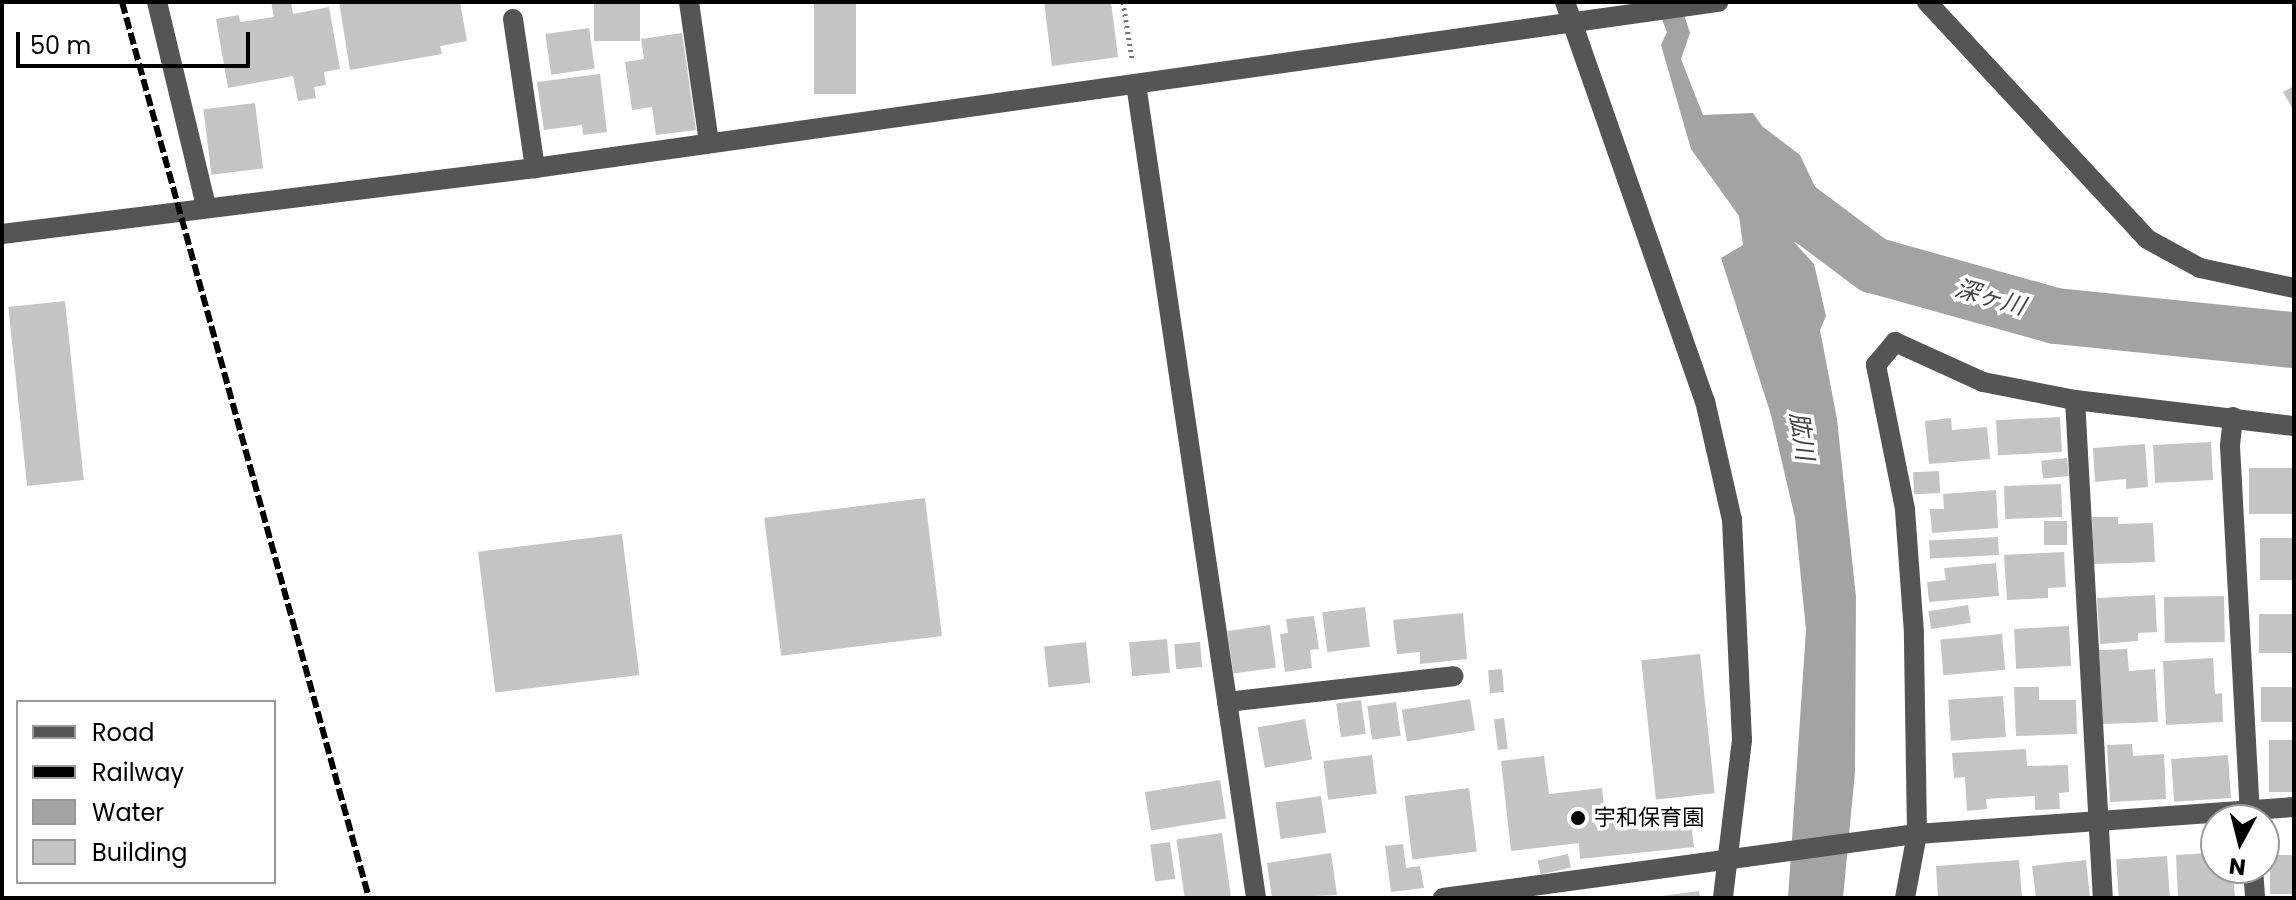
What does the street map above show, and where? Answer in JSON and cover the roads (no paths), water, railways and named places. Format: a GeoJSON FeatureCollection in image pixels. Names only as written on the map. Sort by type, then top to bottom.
{"type":"FeatureCollection","features":[{"type":"Feature","properties":{"kind":"street"},"geometry":{"type":"LineString","coordinates":[[157,2],[206,206]]}},
{"type":"Feature","properties":{"kind":"street"},"geometry":{"type":"LineString","coordinates":[[689,2],[709,143]]}},
{"type":"Feature","properties":{"kind":"street"},"geometry":{"type":"LineString","coordinates":[[1565,2],[1580,21],[1705,401],[1732,520],[1742,740],[1735,860],[1723,898]]}},
{"type":"Feature","properties":{"kind":"street"},"geometry":{"type":"LineString","coordinates":[[3,229],[535,168],[1718,2]]}},
{"type":"Feature","properties":{"kind":"street"},"geometry":{"type":"LineString","coordinates":[[1927,2],[2147,239],[2200,268],[2294,288]]}},
{"type":"Feature","properties":{"kind":"street"},"geometry":{"type":"LineString","coordinates":[[513,19],[535,168]]}},
{"type":"Feature","properties":{"kind":"street"},"geometry":{"type":"LineString","coordinates":[[1136,84],[1256,898]]}},
{"type":"Feature","properties":{"kind":"street"},"geometry":{"type":"LineString","coordinates":[[1905,898],[1917,834],[1914,633],[1905,509],[1876,365],[1895,342],[1983,382],[2075,400],[2294,426]]}},
{"type":"Feature","properties":{"kind":"street"},"geometry":{"type":"LineString","coordinates":[[2075,400],[2103,898]]}},
{"type":"Feature","properties":{"kind":"street"},"geometry":{"type":"LineString","coordinates":[[2233,417],[2230,446],[2249,804]]}},
{"type":"Feature","properties":{"kind":"street"},"geometry":{"type":"LineString","coordinates":[[1227,702],[1454,676]]}},
{"type":"Feature","properties":{"kind":"street"},"geometry":{"type":"LineString","coordinates":[[1443,898],[1591,888],[1735,860],[1917,834],[2200,817]]}},
{"type":"Feature","properties":{"kind":"water","name":"肱川"},"geometry":{"type":"Polygon","coordinates":[[[1655,2],[1680,2],[1690,33],[1681,59],[1703,115],[1753,113],[1762,126],[1800,155],[1817,191],[1810,247],[1794,242],[1814,264],[1826,316],[1820,330],[1837,419],[1856,597],[1855,772],[1843,898],[1788,898],[1806,630],[1795,518],[1771,415],[1721,258],[1743,245],[1739,216],[1691,149],[1661,45],[1667,32],[1655,2]]]}},
{"type":"Feature","properties":{"kind":"waterway","name":"深ヶ川"},"geometry":{"type":"LineString","coordinates":[[1754,176],[1873,265],[2056,316],[2294,340]]}},
{"type":"Feature","properties":{"kind":"railway"},"geometry":{"type":"LineString","coordinates":[[122,2],[369,898]]}},
{"type":"Feature","properties":{"kind":"place","name":"宇和保育園"},"geometry":{"type":"Point","coordinates":[1578,818]}}]}
